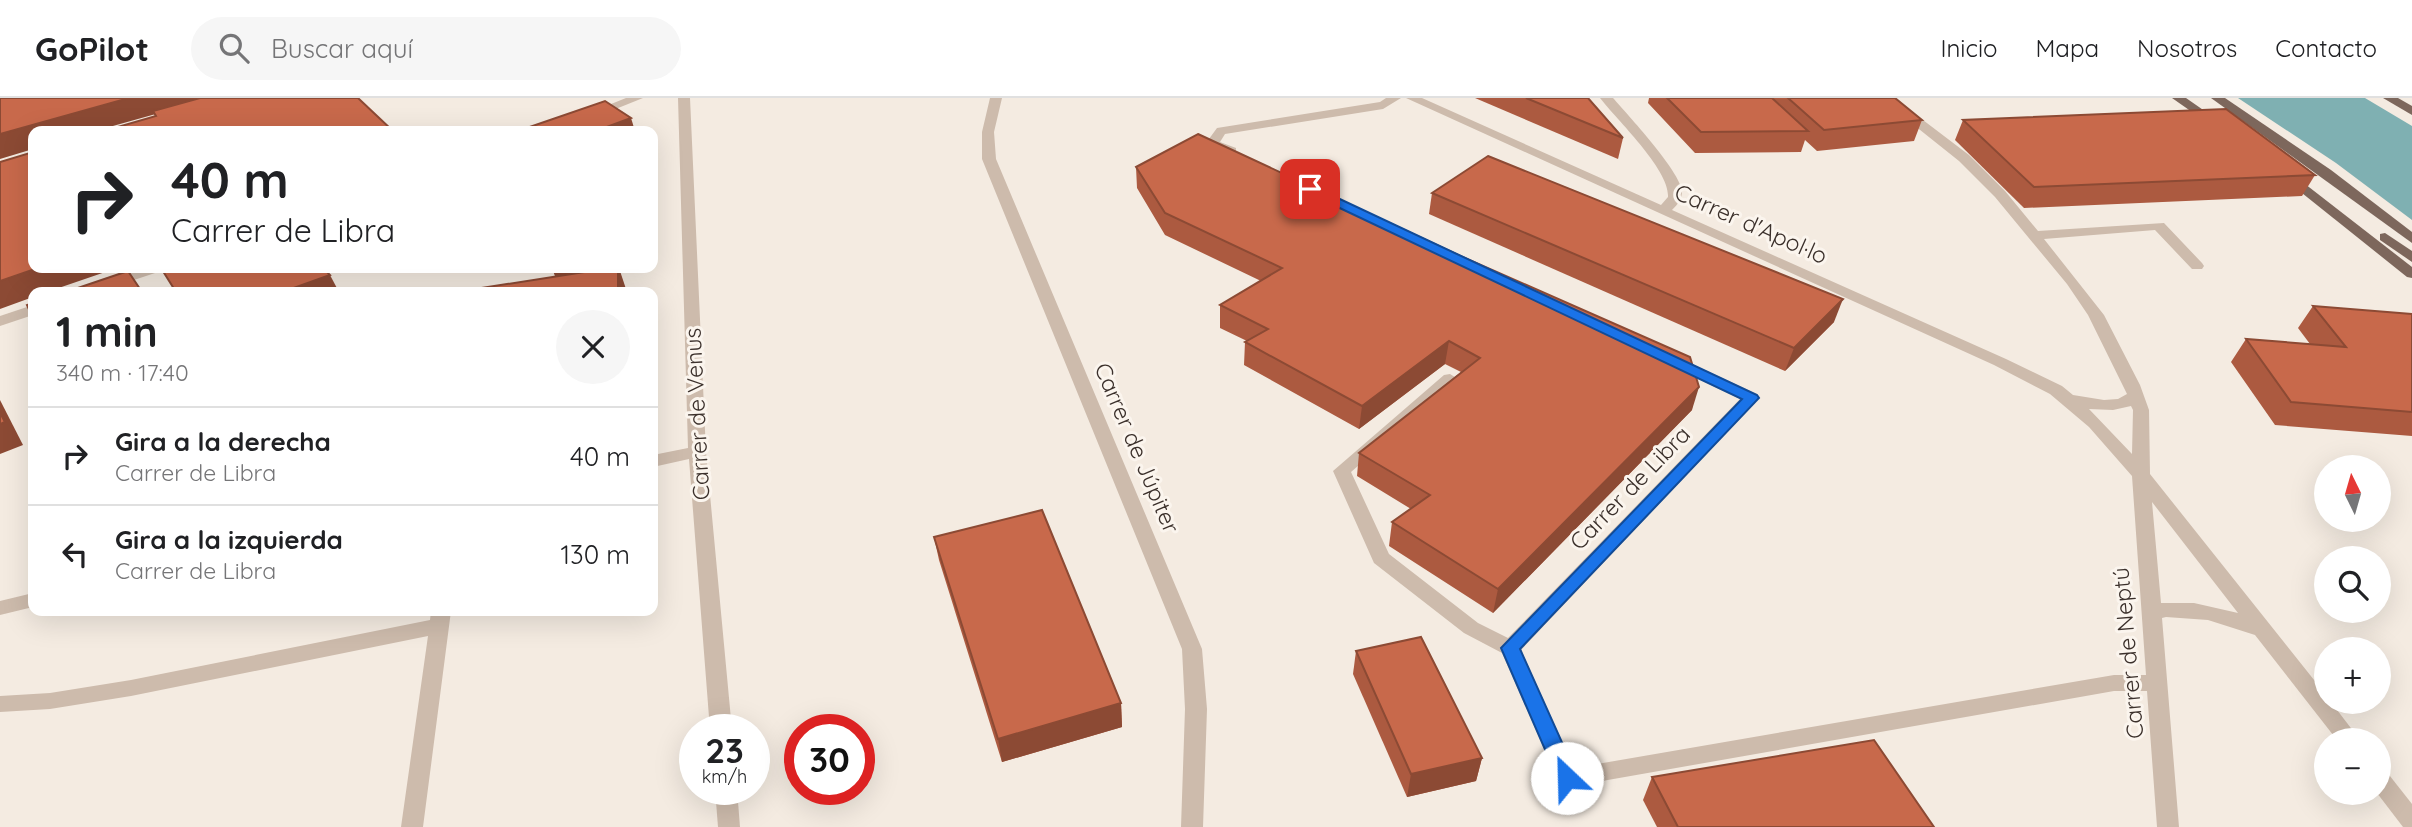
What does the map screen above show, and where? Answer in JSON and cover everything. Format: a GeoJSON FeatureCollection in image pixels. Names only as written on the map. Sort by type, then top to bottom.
{"type":"FeatureCollection","features":[{"type":"Feature","properties":{"kind":"main road"},"geometry":{"type":"LineString","coordinates":[[2178,98],[2197,104],[2216,104],[2326,173],[2412,239]]}},
{"type":"Feature","properties":{"kind":"main road"},"geometry":{"type":"LineString","coordinates":[[2389,98],[2412,111]]}},
{"type":"Feature","properties":{"kind":"main road"},"geometry":{"type":"LineString","coordinates":[[2197,104],[2224,129]]}},
{"type":"Feature","properties":{"kind":"main road"},"geometry":{"type":"LineString","coordinates":[[2216,104],[2412,258]]}},
{"type":"Feature","properties":{"kind":"main road"},"geometry":{"type":"LineString","coordinates":[[2275,166],[2412,274]]}},
{"type":"Feature","properties":{"kind":"main road"},"geometry":{"type":"LineString","coordinates":[[2319,199],[2336,198]]}},
{"type":"Feature","properties":{"kind":"street"},"geometry":{"type":"LineString","coordinates":[[563,126],[637,98]]}},
{"type":"Feature","properties":{"kind":"street","name":"Carrer de Venus"},"geometry":{"type":"LineString","coordinates":[[684,98],[697,452],[720,714]]}},
{"type":"Feature","properties":{"kind":"street","name":"Carrer de Júpiter"},"geometry":{"type":"LineString","coordinates":[[996,98],[988,132],[989,159],[1192,649],[1196,709],[1192,827]]}},
{"type":"Feature","properties":{"kind":"street"},"geometry":{"type":"LineString","coordinates":[[1250,160],[1212,143],[1221,131],[1383,105],[1395,98]]}},
{"type":"Feature","properties":{"kind":"street","name":"Carrer d'Apol·lo"},"geometry":{"type":"LineString","coordinates":[[1412,98],[2033,377],[2067,398],[2095,423],[2141,475],[2339,728]]}},
{"type":"Feature","properties":{"kind":"street"},"geometry":{"type":"LineString","coordinates":[[1606,98],[1643,139],[1675,186],[1676,194],[1672,204],[1664,209]]}},
{"type":"Feature","properties":{"kind":"street","name":"Carrer de Neptú"},"geometry":{"type":"LineString","coordinates":[[1886,98],[1964,158],[2035,235],[2096,315],[2122,361],[2136,396],[2141,410],[2141,475],[2168,827]]}},
{"type":"Feature","properties":{"kind":"street"},"geometry":{"type":"LineString","coordinates":[[2035,235],[2160,226],[2197,267]]}},
{"type":"Feature","properties":{"kind":"street"},"geometry":{"type":"LineString","coordinates":[[100,287],[141,273]]}},
{"type":"Feature","properties":{"kind":"street"},"geometry":{"type":"LineString","coordinates":[[0,321],[28,312]]}},
{"type":"Feature","properties":{"kind":"street","name":"Carrer de Libra"},"geometry":{"type":"LineString","coordinates":[[1510,648],[1751,398],[1651,351]]}},
{"type":"Feature","properties":{"kind":"street"},"geometry":{"type":"LineString","coordinates":[[1450,379],[1342,471],[1381,558],[1471,628],[1510,648],[1567,778],[2115,683],[2157,683]]}},
{"type":"Feature","properties":{"kind":"street","name":"Carrer d'Apol·lo"},"geometry":{"type":"LineString","coordinates":[[2067,398],[2094,405],[2110,405],[2131,401],[2136,396]]}},
{"type":"Feature","properties":{"kind":"street"},"geometry":{"type":"LineString","coordinates":[[658,460],[697,452]]}},
{"type":"Feature","properties":{"kind":"street"},"geometry":{"type":"LineString","coordinates":[[0,608],[28,601]]}},
{"type":"Feature","properties":{"kind":"street"},"geometry":{"type":"LineString","coordinates":[[2151,612],[2174,608],[2199,609],[2261,629]]}},
{"type":"Feature","properties":{"kind":"street"},"geometry":{"type":"LineString","coordinates":[[0,704],[50,701],[131,688],[439,618],[412,827]]}},
{"type":"Feature","properties":{"kind":"street"},"geometry":{"type":"LineString","coordinates":[[2391,794],[2412,821]]}},
{"type":"Feature","properties":{"kind":"street"},"geometry":{"type":"LineString","coordinates":[[727,805],[729,827]]}},
{"type":"Feature","properties":{"kind":"water"},"geometry":{"type":"Polygon","coordinates":[[[2238,98],[2365,98],[2412,126],[2412,220],[2336,163],[2238,98]]]}},
{"type":"Feature","properties":{"kind":"building"},"geometry":{"type":"Polygon","coordinates":[[[0,98],[129,98],[28,126],[0,134],[0,98]]]}},
{"type":"Feature","properties":{"kind":"building"},"geometry":{"type":"Polygon","coordinates":[[[200,98],[358,98],[388,126],[121,126],[156,116],[153,111],[200,98]]]}},
{"type":"Feature","properties":{"kind":"building"},"geometry":{"type":"Polygon","coordinates":[[[1526,98],[1588,98],[1623,138],[1526,98]]]}},
{"type":"Feature","properties":{"kind":"building"},"geometry":{"type":"Polygon","coordinates":[[[1667,98],[1772,98],[1808,131],[1701,132],[1667,98]]]}},
{"type":"Feature","properties":{"kind":"building"},"geometry":{"type":"Polygon","coordinates":[[[1788,98],[1895,98],[1922,120],[1824,130],[1788,98]]]}},
{"type":"Feature","properties":{"kind":"building"},"geometry":{"type":"Polygon","coordinates":[[[605,101],[631,118],[609,126],[532,126],[605,101]]]}},
{"type":"Feature","properties":{"kind":"building"},"geometry":{"type":"Polygon","coordinates":[[[2226,109],[2315,175],[2034,187],[1963,120],[2226,109]]]}},
{"type":"Feature","properties":{"kind":"building"},"geometry":{"type":"Polygon","coordinates":[[[1198,134],[1456,254],[1690,357],[1699,387],[1498,589],[1392,522],[1430,495],[1359,453],[1480,358],[1449,341],[1362,406],[1245,342],[1268,329],[1220,305],[1282,268],[1165,213],[1136,167],[1198,134]]]}},
{"type":"Feature","properties":{"kind":"building"},"geometry":{"type":"Polygon","coordinates":[[[28,154],[28,271],[0,281],[0,162],[28,154]]]}},
{"type":"Feature","properties":{"kind":"building"},"geometry":{"type":"Polygon","coordinates":[[[1488,156],[1843,299],[1794,348],[1432,193],[1488,156]]]}},
{"type":"Feature","properties":{"kind":"building"},"geometry":{"type":"Polygon","coordinates":[[[129,273],[139,287],[81,287],[129,273]]]}},
{"type":"Feature","properties":{"kind":"building"},"geometry":{"type":"Polygon","coordinates":[[[164,273],[330,275],[297,287],[173,287],[164,273]]]}},
{"type":"Feature","properties":{"kind":"building"},"geometry":{"type":"Polygon","coordinates":[[[578,273],[618,273],[618,287],[488,287],[578,273]]]}},
{"type":"Feature","properties":{"kind":"building"},"geometry":{"type":"Polygon","coordinates":[[[2313,306],[2412,314],[2412,412],[2291,402],[2246,339],[2346,347],[2313,306]]]}},
{"type":"Feature","properties":{"kind":"building"},"geometry":{"type":"Polygon","coordinates":[[[1042,510],[1121,703],[998,739],[934,537],[1042,510]]]}},
{"type":"Feature","properties":{"kind":"building"},"geometry":{"type":"Polygon","coordinates":[[[1421,637],[1482,758],[1411,774],[1356,651],[1421,637]]]}},
{"type":"Feature","properties":{"kind":"building"},"geometry":{"type":"Polygon","coordinates":[[[1874,740],[1934,827],[1678,827],[1652,777],[1874,740]]]}},
{"type":"Feature","properties":{"kind":"route"},"geometry":{"type":"LineString","coordinates":[[1310,189],[1751,398],[1510,648],[1567,778]]}}]}
